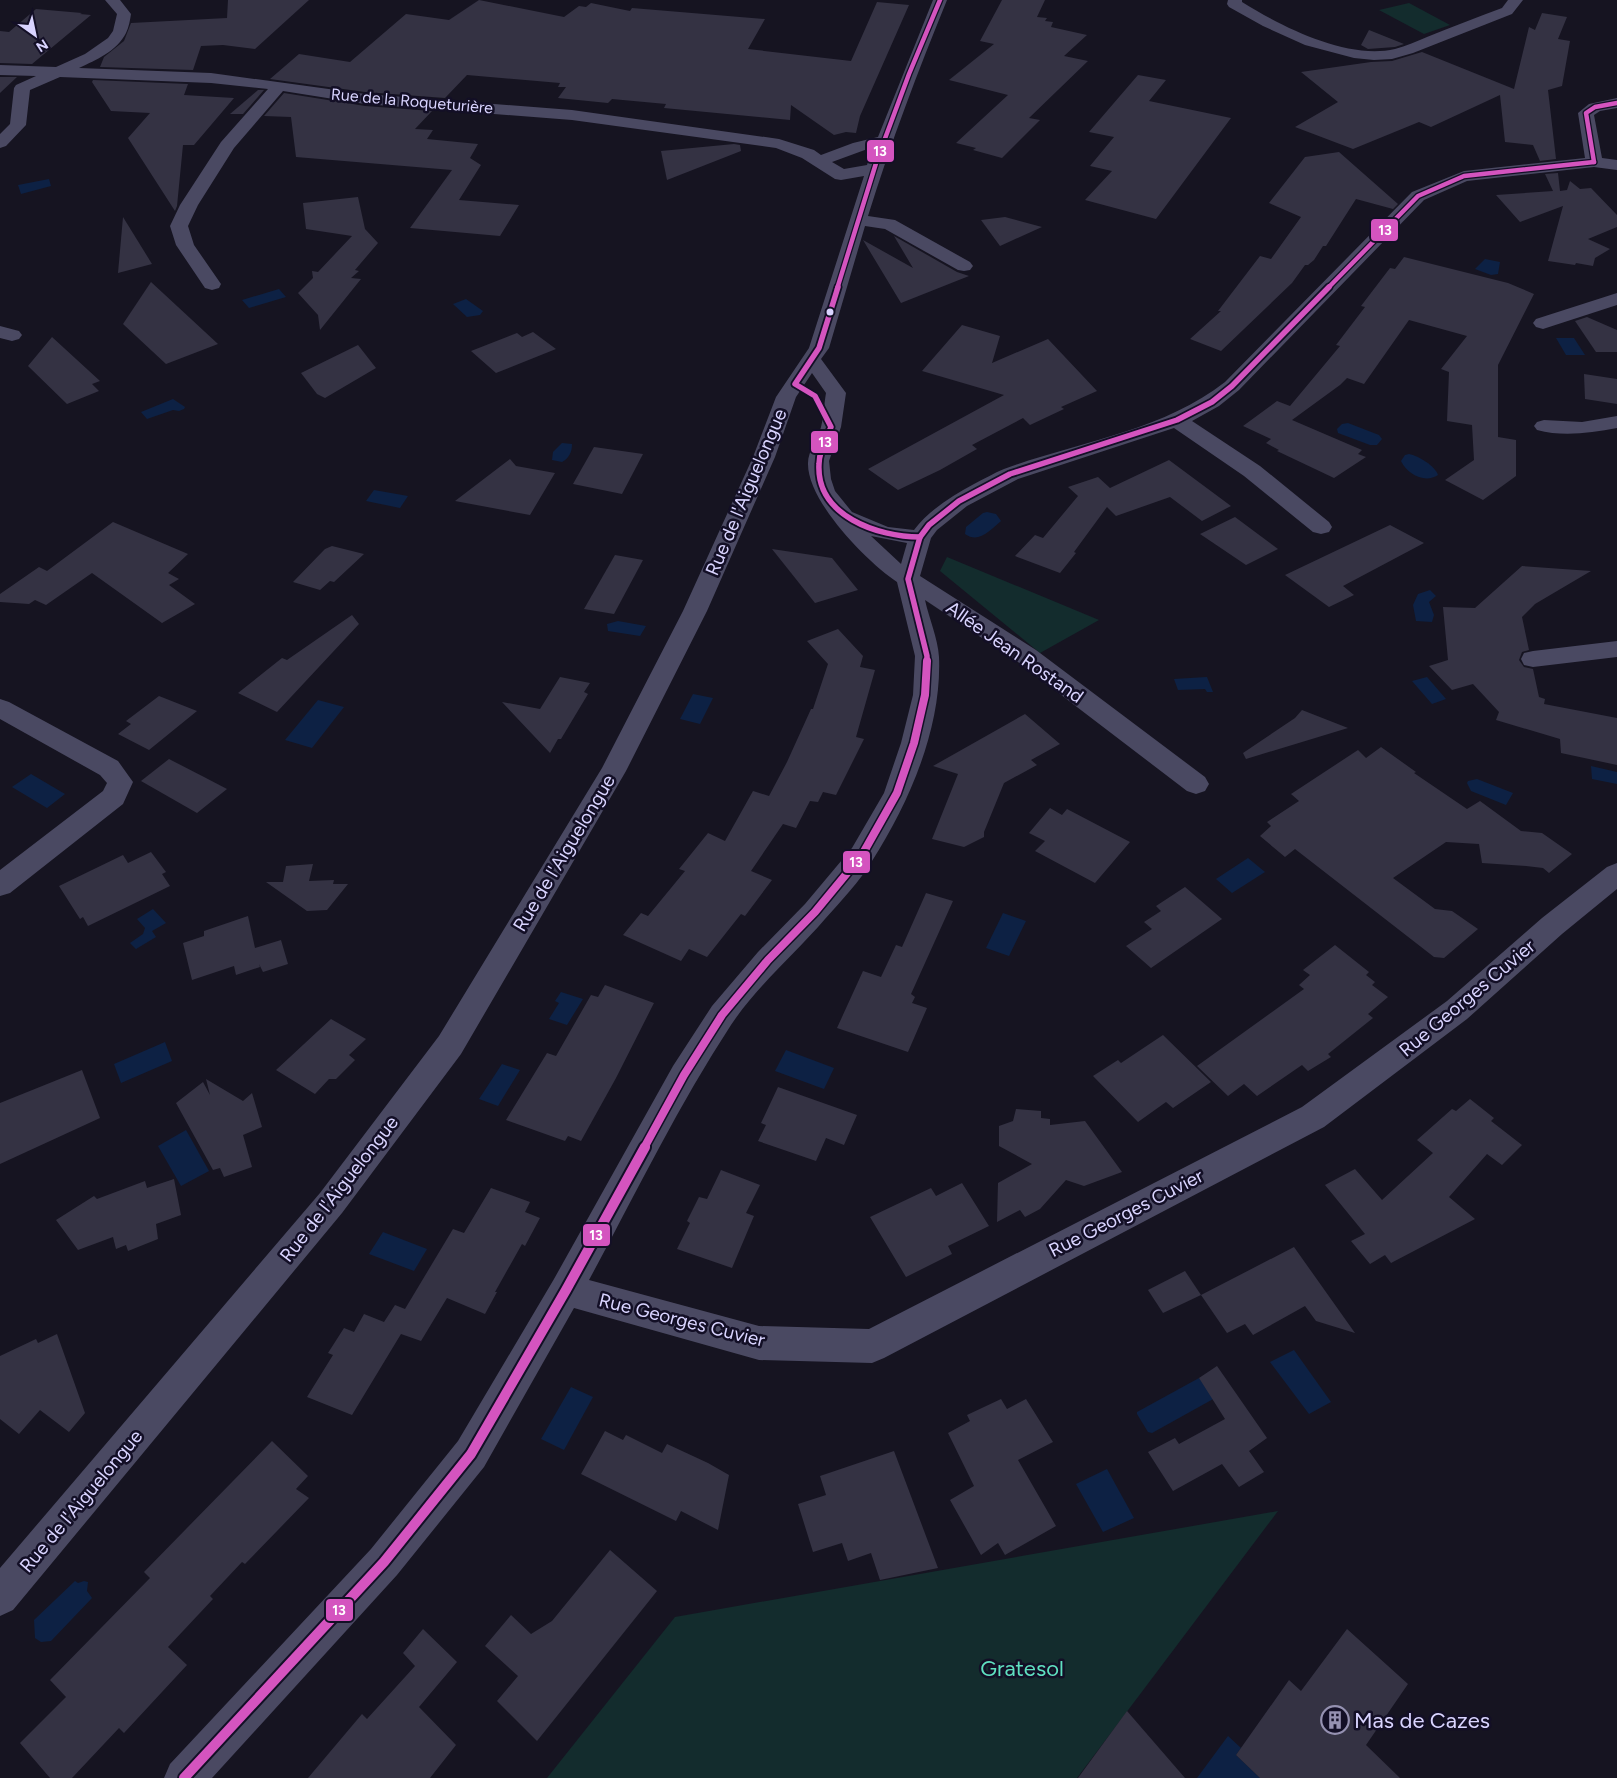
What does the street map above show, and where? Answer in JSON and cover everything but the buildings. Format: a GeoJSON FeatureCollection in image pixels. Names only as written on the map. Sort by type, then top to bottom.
{"type":"FeatureCollection","features":[{"type":"Feature","properties":{"kind":"street"},"geometry":{"type":"LineString","coordinates":[[0,143],[18,125],[22,88],[76,64],[113,41],[120,32],[124,14],[112,0]]}},
{"type":"Feature","properties":{"kind":"street","name":"Rue de l'Aiguelongue"},"geometry":{"type":"LineString","coordinates":[[0,1597],[331,1203],[450,1045],[617,763],[695,610],[764,457],[786,397],[819,348],[857,220],[884,140],[940,0]]}},
{"type":"Feature","properties":{"kind":"street"},"geometry":{"type":"LineString","coordinates":[[1235,0],[1234,4],[1250,14],[1303,38],[1340,52],[1375,56],[1406,51],[1507,11],[1516,0]]}},
{"type":"Feature","properties":{"kind":"street","name":"Rue de la Roqueturière"},"geometry":{"type":"LineString","coordinates":[[0,70],[211,78],[365,99],[572,115],[661,126],[779,144],[808,154],[867,190]]}},
{"type":"Feature","properties":{"kind":"street"},"geometry":{"type":"LineString","coordinates":[[212,284],[185,245],[179,226],[189,204],[227,144],[279,86]]}},
{"type":"Feature","properties":{"kind":"street"},"geometry":{"type":"LineString","coordinates":[[1594,162],[1586,113],[1595,107],[1617,103]]}},
{"type":"Feature","properties":{"kind":"street"},"geometry":{"type":"LineString","coordinates":[[820,162],[848,150],[884,140]]}},
{"type":"Feature","properties":{"kind":"street"},"geometry":{"type":"LineString","coordinates":[[848,150],[860,152],[876,165]]}},
{"type":"Feature","properties":{"kind":"street"},"geometry":{"type":"LineString","coordinates":[[184,1778],[384,1562],[471,1454],[566,1290],[684,1075],[722,1015],[768,960],[815,912],[862,855],[898,793],[914,743],[923,702],[927,656],[908,579],[920,537],[929,525],[959,501],[1010,474],[1177,420],[1212,402],[1232,386],[1418,196],[1464,176],[1594,162],[1617,165]]}},
{"type":"Feature","properties":{"kind":"street"},"geometry":{"type":"LineString","coordinates":[[841,175],[876,165]]}},
{"type":"Feature","properties":{"kind":"street"},"geometry":{"type":"LineString","coordinates":[[857,220],[889,224],[964,266]]}},
{"type":"Feature","properties":{"kind":"street"},"geometry":{"type":"LineString","coordinates":[[1543,323],[1617,299]]}},
{"type":"Feature","properties":{"kind":"street","name":"Allée Jean Rostand"},"geometry":{"type":"LineString","coordinates":[[811,360],[819,368],[836,393],[831,427],[818,461],[820,478],[825,492],[864,542],[892,568],[1027,656],[1196,784]]}},
{"type":"Feature","properties":{"kind":"street"},"geometry":{"type":"LineString","coordinates":[[795,384],[815,396],[831,427]]}},
{"type":"Feature","properties":{"kind":"street"},"geometry":{"type":"LineString","coordinates":[[1177,420],[1252,471],[1321,527]]}},
{"type":"Feature","properties":{"kind":"street"},"geometry":{"type":"LineString","coordinates":[[1544,426],[1582,428],[1617,422]]}},
{"type":"Feature","properties":{"kind":"street","name":"Allée Jean Rostand"},"geometry":{"type":"LineString","coordinates":[[841,513],[875,532],[894,536],[920,537]]}},
{"type":"Feature","properties":{"kind":"street"},"geometry":{"type":"LineString","coordinates":[[1533,659],[1617,649]]}},
{"type":"Feature","properties":{"kind":"street"},"geometry":{"type":"LineString","coordinates":[[0,708],[109,768],[120,782],[114,797],[0,885]]}},
{"type":"Feature","properties":{"kind":"street","name":"Rue Georges Cuvier"},"geometry":{"type":"LineString","coordinates":[[566,1290],[759,1343],[872,1346],[1313,1117],[1457,1010],[1552,926],[1617,874]]}},
{"type":"Feature","properties":{"kind":"green space"},"geometry":{"type":"Polygon","coordinates":[[[1409,3],[1450,25],[1424,34],[1379,10],[1409,3]]]}},
{"type":"Feature","properties":{"kind":"green space"},"geometry":{"type":"Polygon","coordinates":[[[947,557],[1099,620],[1040,653],[940,571],[947,557]]]}},
{"type":"Feature","properties":{"kind":"green space","name":"Gratesol"},"geometry":{"type":"Polygon","coordinates":[[[1278,1511],[1077,1778],[547,1778],[675,1617],[1278,1511]]]}},
{"type":"Feature","properties":{"kind":"water"},"geometry":{"type":"Polygon","coordinates":[[[49,179],[51,186],[21,194],[18,185],[49,179]]]}},
{"type":"Feature","properties":{"kind":"water"},"geometry":{"type":"Polygon","coordinates":[[[1485,259],[1500,262],[1498,274],[1491,275],[1475,269],[1485,259]]]}},
{"type":"Feature","properties":{"kind":"water"},"geometry":{"type":"Polygon","coordinates":[[[279,289],[286,297],[249,308],[242,300],[279,289]]]}},
{"type":"Feature","properties":{"kind":"water"},"geometry":{"type":"Polygon","coordinates":[[[466,299],[483,311],[480,315],[467,317],[453,304],[466,299]]]}},
{"type":"Feature","properties":{"kind":"water"},"geometry":{"type":"Polygon","coordinates":[[[1556,338],[1574,338],[1585,355],[1566,355],[1556,338]]]}},
{"type":"Feature","properties":{"kind":"water"},"geometry":{"type":"Polygon","coordinates":[[[173,399],[185,407],[184,409],[179,411],[173,410],[147,419],[141,412],[173,399]]]}},
{"type":"Feature","properties":{"kind":"water"},"geometry":{"type":"Polygon","coordinates":[[[1348,423],[1379,435],[1382,439],[1377,445],[1370,445],[1338,433],[1337,429],[1342,424],[1348,423]]]}},
{"type":"Feature","properties":{"kind":"water"},"geometry":{"type":"Polygon","coordinates":[[[562,443],[572,444],[570,454],[562,462],[552,460],[553,452],[562,443]]]}},
{"type":"Feature","properties":{"kind":"water"},"geometry":{"type":"Polygon","coordinates":[[[1409,454],[1426,462],[1434,468],[1438,475],[1433,478],[1422,478],[1412,474],[1401,461],[1405,455],[1409,454]]]}},
{"type":"Feature","properties":{"kind":"water"},"geometry":{"type":"Polygon","coordinates":[[[374,490],[408,496],[400,508],[366,501],[374,490]]]}},
{"type":"Feature","properties":{"kind":"water"},"geometry":{"type":"Polygon","coordinates":[[[983,513],[996,514],[1001,521],[980,537],[970,537],[965,534],[966,527],[983,513]]]}},
{"type":"Feature","properties":{"kind":"water"},"geometry":{"type":"Polygon","coordinates":[[[1430,590],[1436,596],[1429,602],[1434,615],[1432,622],[1416,621],[1413,605],[1418,594],[1430,590]]]}},
{"type":"Feature","properties":{"kind":"water"},"geometry":{"type":"Polygon","coordinates":[[[618,621],[646,626],[640,636],[608,631],[607,624],[618,621]]]}},
{"type":"Feature","properties":{"kind":"water"},"geometry":{"type":"Polygon","coordinates":[[[1207,677],[1213,692],[1207,692],[1205,689],[1178,690],[1174,679],[1207,677]]]}},
{"type":"Feature","properties":{"kind":"water"},"geometry":{"type":"Polygon","coordinates":[[[1427,677],[1446,699],[1432,704],[1412,681],[1427,677]]]}},
{"type":"Feature","properties":{"kind":"water"},"geometry":{"type":"Polygon","coordinates":[[[693,694],[713,698],[700,724],[680,719],[693,694]]]}},
{"type":"Feature","properties":{"kind":"water"},"geometry":{"type":"Polygon","coordinates":[[[318,700],[344,707],[312,748],[285,740],[318,700]]]}},
{"type":"Feature","properties":{"kind":"water"},"geometry":{"type":"Polygon","coordinates":[[[1591,766],[1617,772],[1617,784],[1592,779],[1591,766]]]}},
{"type":"Feature","properties":{"kind":"water"},"geometry":{"type":"Polygon","coordinates":[[[31,774],[65,794],[47,808],[12,787],[31,774]]]}},
{"type":"Feature","properties":{"kind":"water"},"geometry":{"type":"Polygon","coordinates":[[[1477,779],[1513,793],[1506,805],[1471,791],[1467,783],[1468,781],[1477,779]]]}},
{"type":"Feature","properties":{"kind":"water"},"geometry":{"type":"Polygon","coordinates":[[[1248,858],[1265,872],[1232,893],[1216,879],[1248,858]]]}},
{"type":"Feature","properties":{"kind":"water"},"geometry":{"type":"Polygon","coordinates":[[[153,909],[166,923],[152,931],[156,937],[136,949],[130,943],[143,934],[145,928],[137,919],[153,909]]]}},
{"type":"Feature","properties":{"kind":"water"},"geometry":{"type":"Polygon","coordinates":[[[1003,913],[1026,921],[1009,956],[986,948],[1003,913]]]}},
{"type":"Feature","properties":{"kind":"water"},"geometry":{"type":"Polygon","coordinates":[[[561,992],[583,999],[567,1025],[549,1019],[559,1003],[555,1001],[561,992]]]}},
{"type":"Feature","properties":{"kind":"water"},"geometry":{"type":"Polygon","coordinates":[[[165,1042],[172,1061],[121,1083],[114,1064],[165,1042]]]}},
{"type":"Feature","properties":{"kind":"water"},"geometry":{"type":"Polygon","coordinates":[[[786,1050],[834,1068],[824,1089],[775,1071],[786,1050]]]}},
{"type":"Feature","properties":{"kind":"water"},"geometry":{"type":"Polygon","coordinates":[[[502,1064],[520,1070],[498,1106],[479,1099],[502,1064]]]}},
{"type":"Feature","properties":{"kind":"water"},"geometry":{"type":"Polygon","coordinates":[[[186,1130],[209,1171],[181,1186],[158,1146],[186,1130]]]}},
{"type":"Feature","properties":{"kind":"water"},"geometry":{"type":"Polygon","coordinates":[[[383,1232],[427,1249],[414,1271],[369,1254],[383,1232]]]}},
{"type":"Feature","properties":{"kind":"water"},"geometry":{"type":"Polygon","coordinates":[[[1294,1350],[1331,1402],[1309,1414],[1270,1362],[1294,1350]]]}},
{"type":"Feature","properties":{"kind":"water"},"geometry":{"type":"Polygon","coordinates":[[[1199,1378],[1215,1398],[1152,1433],[1148,1432],[1137,1412],[1199,1378]]]}},
{"type":"Feature","properties":{"kind":"water"},"geometry":{"type":"Polygon","coordinates":[[[571,1387],[593,1397],[564,1450],[541,1439],[571,1387]]]}},
{"type":"Feature","properties":{"kind":"water"},"geometry":{"type":"Polygon","coordinates":[[[1107,1469],[1134,1518],[1103,1532],[1076,1484],[1107,1469]]]}},
{"type":"Feature","properties":{"kind":"water"},"geometry":{"type":"Polygon","coordinates":[[[75,1581],[78,1583],[88,1582],[87,1591],[92,1598],[51,1641],[41,1642],[35,1638],[34,1620],[75,1581]]]}},
{"type":"Feature","properties":{"kind":"water"},"geometry":{"type":"Polygon","coordinates":[[[1228,1736],[1241,1748],[1236,1755],[1260,1778],[1197,1778],[1228,1736]]]}},
{"type":"Feature","properties":{"kind":"transit line","name":"13"},"geometry":{"type":"LineString","coordinates":[[920,537],[888,534],[868,528],[848,517],[832,501],[825,492],[819,471],[819,459],[831,427],[815,396],[795,384],[819,348],[877,160],[909,74],[940,0]]}},
{"type":"Feature","properties":{"kind":"transit line","name":"13"},"geometry":{"type":"LineString","coordinates":[[1594,162],[1586,113],[1595,107],[1617,103]]}},
{"type":"Feature","properties":{"kind":"transit line","name":"13"},"geometry":{"type":"LineString","coordinates":[[184,1778],[384,1562],[471,1454],[566,1290],[684,1075],[722,1015],[768,960],[815,912],[862,855],[897,793],[914,743],[925,695],[927,656],[908,579],[920,537],[929,525],[959,501],[1010,474],[1177,420],[1212,402],[1232,386],[1418,196],[1464,176],[1594,162]]}},
{"type":"Feature","properties":{"kind":"place","name":"Mas de Cazes"},"geometry":{"type":"Point","coordinates":[1335,1720]}}]}
